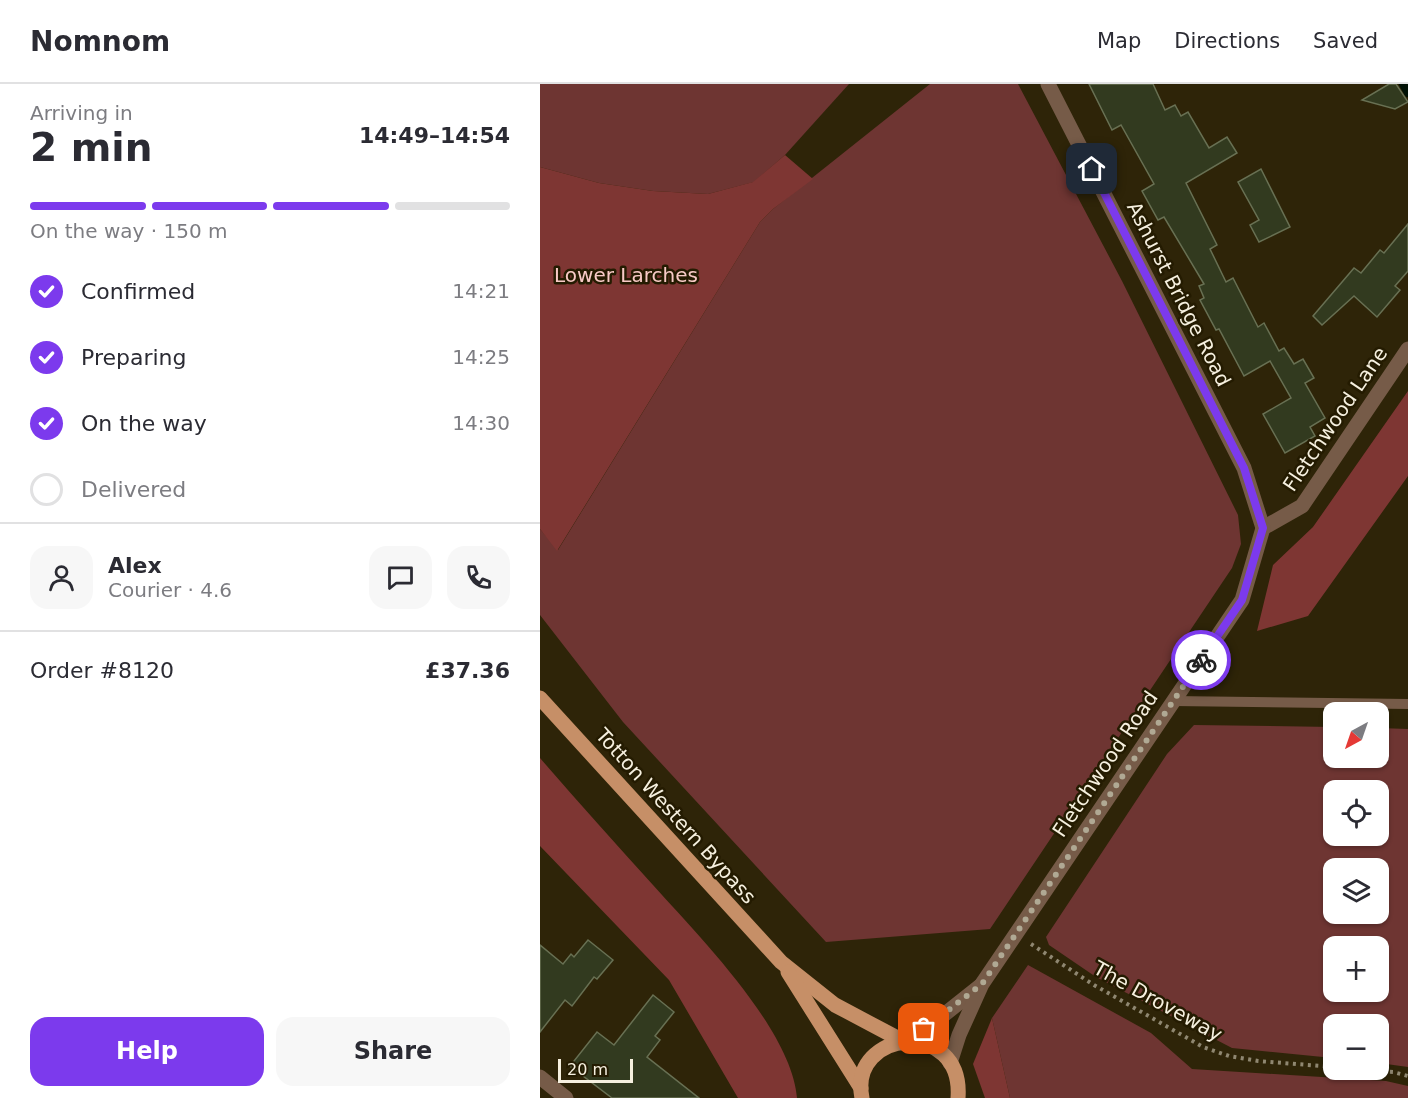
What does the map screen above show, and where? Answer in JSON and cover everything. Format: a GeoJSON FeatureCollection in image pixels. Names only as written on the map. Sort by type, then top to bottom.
{"type":"FeatureCollection","features":[{"type":"Feature","properties":{"kind":"main road","name":"Totton Western Bypass"},"geometry":{"type":"LineString","coordinates":[[540,698],[782,962],[835,1005],[907,1041],[926,1043],[940,1052],[950,1063]]}},
{"type":"Feature","properties":{"kind":"main road","name":"Totton Western Bypass"},"geometry":{"type":"LineString","coordinates":[[782,962],[861,1094]]}},
{"type":"Feature","properties":{"kind":"main road"},"geometry":{"type":"LineString","coordinates":[[861,1094],[867,1066],[873,1057],[892,1044],[907,1041]]}},
{"type":"Feature","properties":{"kind":"main road"},"geometry":{"type":"LineString","coordinates":[[950,1063],[956,1074],[958,1098]]}},
{"type":"Feature","properties":{"kind":"street","name":"Ashurst Bridge Road"},"geometry":{"type":"LineString","coordinates":[[1048,84],[1244,468],[1263,528]]}},
{"type":"Feature","properties":{"kind":"street","name":"Fletchwood Lane"},"geometry":{"type":"LineString","coordinates":[[1263,528],[1302,506],[1408,349]]}},
{"type":"Feature","properties":{"kind":"street","name":"Fletchwood Road"},"geometry":{"type":"LineString","coordinates":[[950,1063],[959,1035],[982,984],[1242,600],[1263,528]]}},
{"type":"Feature","properties":{"kind":"street","name":"Fletchwood Road"},"geometry":{"type":"LineString","coordinates":[[907,1041],[982,984]]}},
{"type":"Feature","properties":{"kind":"street"},"geometry":{"type":"LineString","coordinates":[[540,1077],[566,1098]]}},
{"type":"Feature","properties":{"kind":"lane"},"geometry":{"type":"LineString","coordinates":[[1173,701],[1408,704]]}},
{"type":"Feature","properties":{"kind":"path","name":"The Droveway"},"geometry":{"type":"LineString","coordinates":[[1016,933],[1085,980],[1203,1047],[1229,1056],[1258,1061],[1323,1066]]}},
{"type":"Feature","properties":{"kind":"path"},"geometry":{"type":"LineString","coordinates":[[1389,1072],[1408,1076]]}},
{"type":"Feature","properties":{"kind":"shaded area"},"geometry":{"type":"Polygon","coordinates":[[[540,84],[849,84],[785,155],[754,182],[708,194],[653,191],[599,183],[540,167],[540,84]]]}},
{"type":"Feature","properties":{"kind":"shaded area"},"geometry":{"type":"Polygon","coordinates":[[[930,84],[1018,84],[1122,281],[1238,515],[1241,544],[1232,568],[990,929],[826,942],[623,722],[540,615],[540,529],[558,550],[760,222],[773,209],[930,84]]]}},
{"type":"Feature","properties":{"kind":"shaded area"},"geometry":{"type":"Polygon","coordinates":[[[1194,725],[1323,727],[1323,768],[1389,768],[1389,728],[1408,729],[1408,1067],[1389,1064],[1389,1014],[1323,1014],[1323,1057],[1232,1048],[1096,977],[1049,945],[1046,937],[1167,754],[1194,725]]]}},
{"type":"Feature","properties":{"kind":"shaded area"},"geometry":{"type":"Polygon","coordinates":[[[1028,965],[1151,1033],[1192,1069],[1323,1077],[1323,1080],[1386,1081],[1408,1086],[1408,1098],[1010,1098],[992,1018],[1028,965]]]}},
{"type":"Feature","properties":{"kind":"green space","name":"Lower Larches"},"geometry":{"type":"Polygon","coordinates":[[[785,155],[813,179],[773,209],[760,222],[557,551],[540,529],[540,167],[599,183],[653,191],[708,194],[753,182],[785,155]]]}},
{"type":"Feature","properties":{"kind":"green space"},"geometry":{"type":"Polygon","coordinates":[[[1408,391],[1408,476],[1308,616],[1257,631],[1273,565],[1313,527],[1408,391]]]}},
{"type":"Feature","properties":{"kind":"green space"},"geometry":{"type":"Polygon","coordinates":[[[540,758],[717,956],[740,985],[779,1043],[791,1071],[797,1098],[738,1098],[669,980],[540,846],[540,758]]]}},
{"type":"Feature","properties":{"kind":"green space"},"geometry":{"type":"Polygon","coordinates":[[[992,1018],[1010,1098],[985,1098],[973,1064],[992,1018]]]}},
{"type":"Feature","properties":{"kind":"building"},"geometry":{"type":"Polygon","coordinates":[[[1089,84],[1153,84],[1165,110],[1175,105],[1181,116],[1188,112],[1209,148],[1227,137],[1237,153],[1186,183],[1217,245],[1210,249],[1226,282],[1233,278],[1258,327],[1264,323],[1279,351],[1284,348],[1294,364],[1303,359],[1314,378],[1305,383],[1325,418],[1310,427],[1315,436],[1285,453],[1263,414],[1291,398],[1270,361],[1244,376],[1219,329],[1216,330],[1200,300],[1204,298],[1199,286],[1204,284],[1164,217],[1158,220],[1142,191],[1154,184],[1121,125],[1112,130],[1089,84]]]}},
{"type":"Feature","properties":{"kind":"building"},"geometry":{"type":"Polygon","coordinates":[[[1389,84],[1396,84],[1408,102],[1395,109],[1362,100],[1389,84]]]}},
{"type":"Feature","properties":{"kind":"building"},"geometry":{"type":"Polygon","coordinates":[[[1261,169],[1290,227],[1259,242],[1250,225],[1259,220],[1238,182],[1261,169]]]}},
{"type":"Feature","properties":{"kind":"building"},"geometry":{"type":"Polygon","coordinates":[[[1408,224],[1408,271],[1395,286],[1400,290],[1377,317],[1354,296],[1322,325],[1313,316],[1354,268],[1361,273],[1380,250],[1384,253],[1408,224]]]}},
{"type":"Feature","properties":{"kind":"building"},"geometry":{"type":"Polygon","coordinates":[[[588,940],[613,960],[597,979],[594,977],[572,1006],[565,1000],[540,1032],[540,945],[563,964],[571,954],[574,957],[588,940]]]}},
{"type":"Feature","properties":{"kind":"building"},"geometry":{"type":"Polygon","coordinates":[[[653,995],[674,1012],[655,1036],[660,1040],[647,1057],[699,1098],[612,1098],[570,1066],[597,1032],[614,1045],[653,995]]]}},
{"type":"Feature","properties":{"kind":"waterway"},"geometry":{"type":"LineString","coordinates":[[1403,84],[1408,93]]}},
{"type":"Feature","properties":{"kind":"way so far"},"geometry":{"type":"LineString","coordinates":[[924,1029],[982,984],[1201,660]]}},
{"type":"Feature","properties":{"kind":"route"},"geometry":{"type":"LineString","coordinates":[[1092,169],[1244,468],[1263,528],[1242,600],[1201,660]]}}]}
